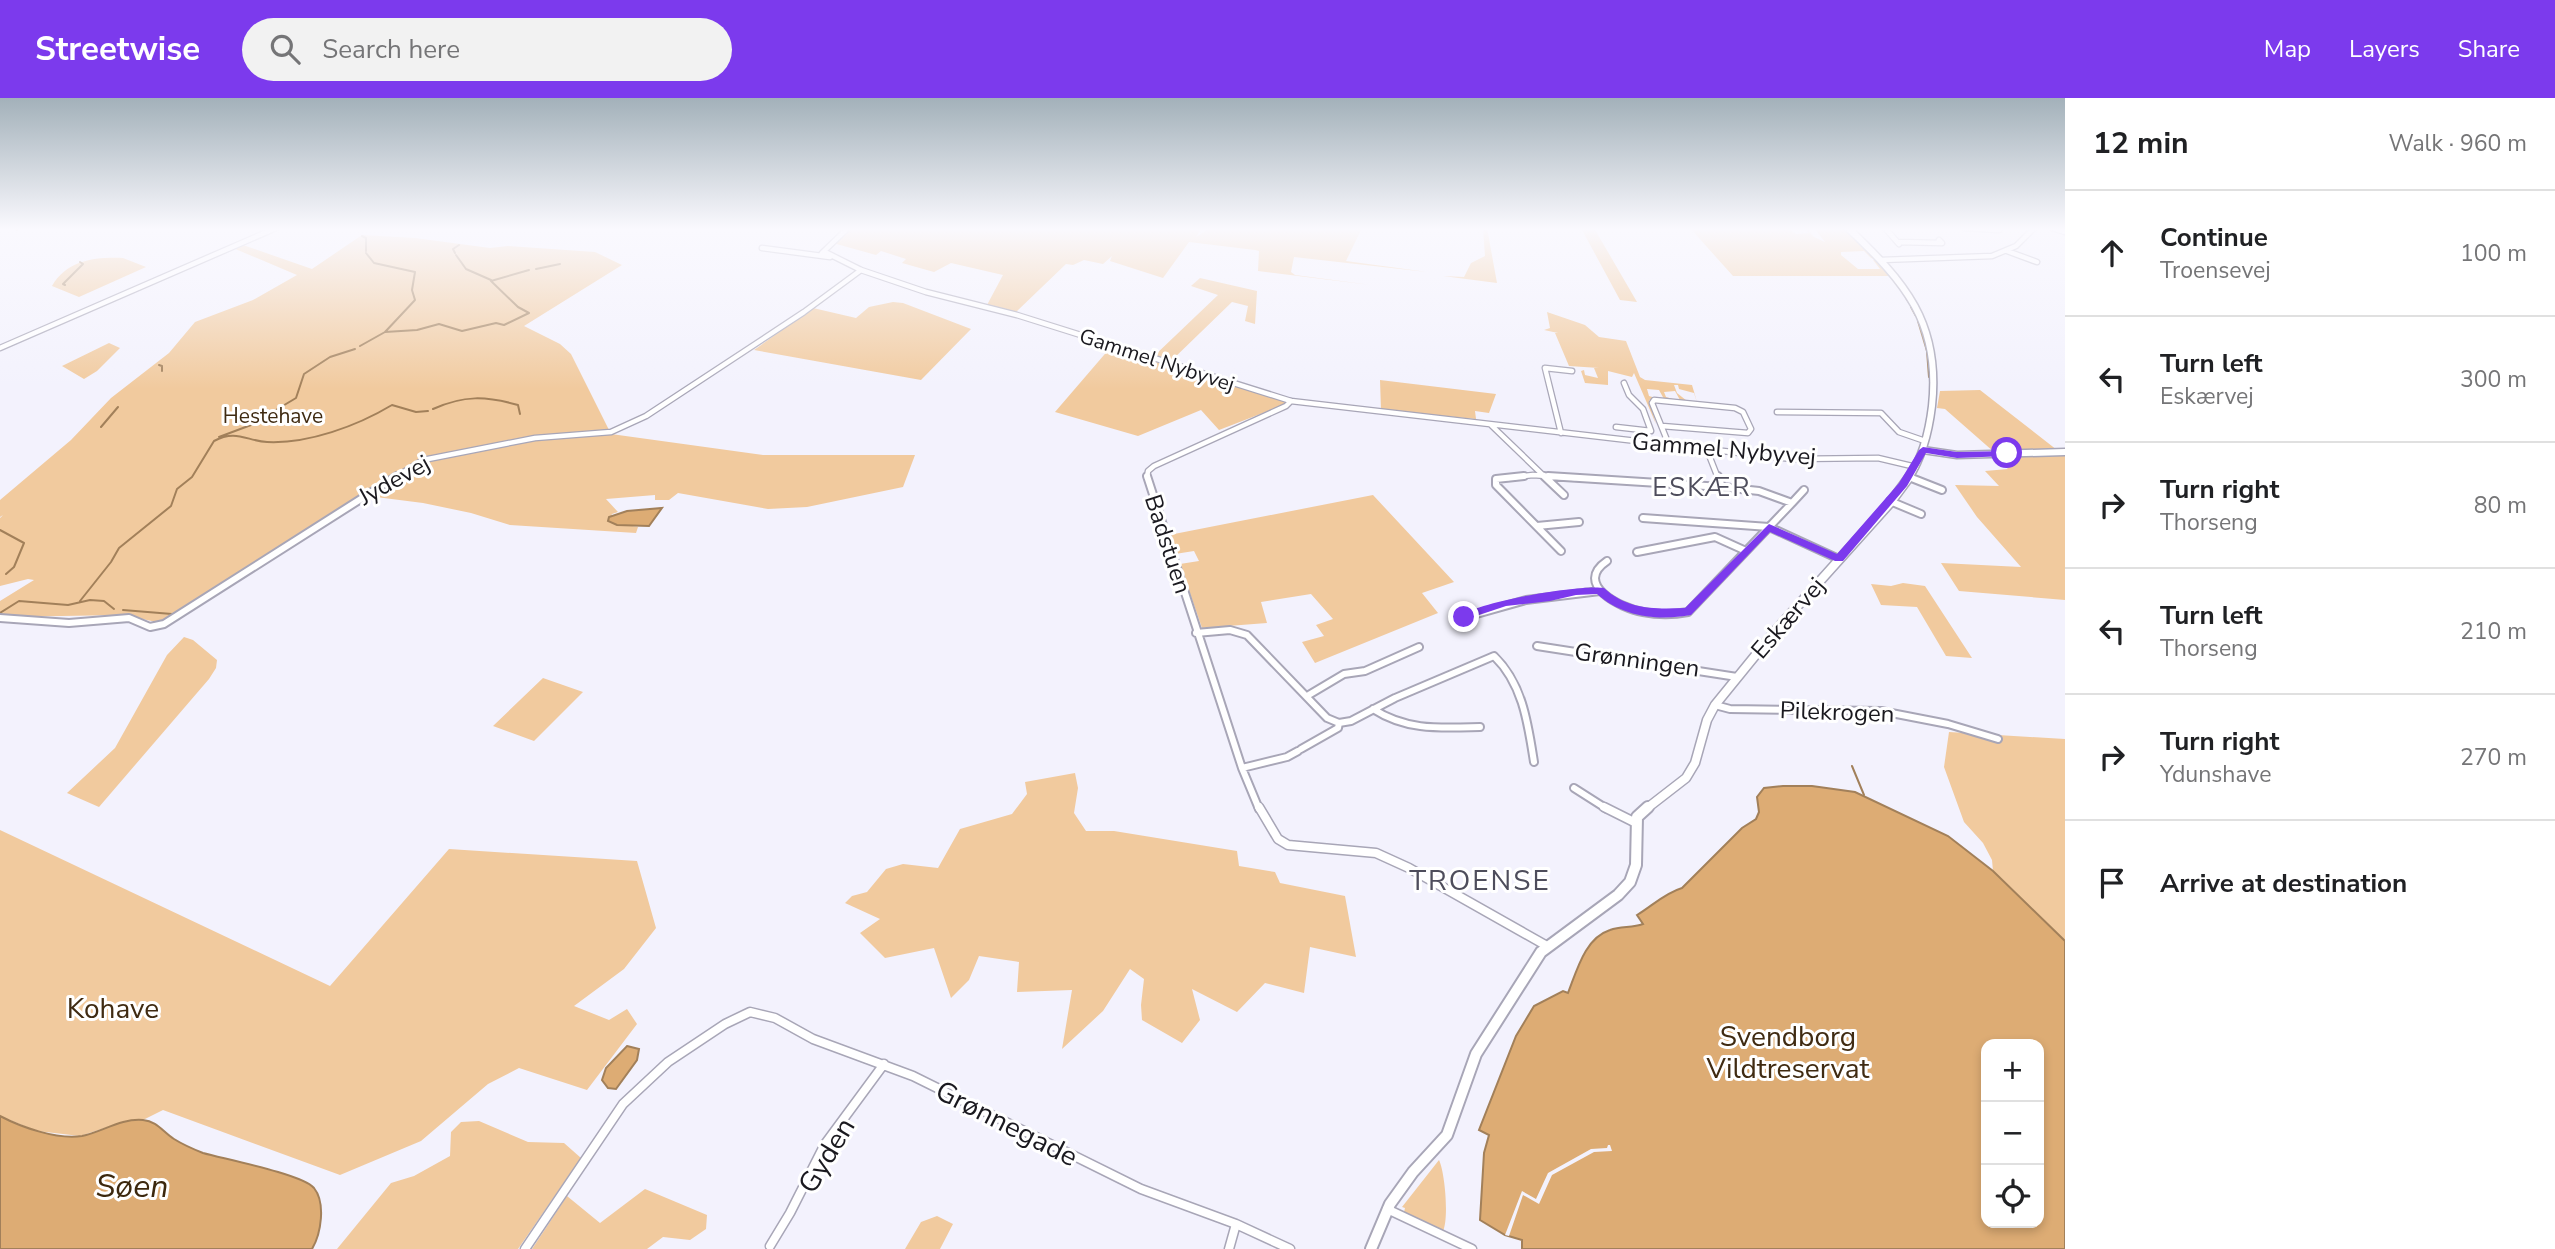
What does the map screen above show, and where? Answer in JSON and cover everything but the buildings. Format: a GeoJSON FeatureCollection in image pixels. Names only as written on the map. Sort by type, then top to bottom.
{"type":"FeatureCollection","features":[{"type":"Feature","properties":{"kind":"street"},"geometry":{"type":"LineString","coordinates":[[0,348],[152,282]]}},
{"type":"Feature","properties":{"kind":"street","name":"Jydevej"},"geometry":{"type":"LineString","coordinates":[[0,618],[69,623],[118,618],[135,620],[150,627],[164,624],[231,579],[423,460],[535,438],[611,432],[646,416],[781,328],[845,282]]}},
{"type":"Feature","properties":{"kind":"street","name":"Gammel Nybyvej"},"geometry":{"type":"LineString","coordinates":[[896,282],[1017,315],[1291,401],[1801,460],[1878,458],[1916,467]]}},
{"type":"Feature","properties":{"kind":"street","name":"Eskærvej"},"geometry":{"type":"LineString","coordinates":[[1636,823],[1642,812],[1673,790],[1688,775],[1695,762],[1708,717],[1715,705],[1916,467],[1924,445],[1936,378],[1932,343],[1913,300],[1898,282]]}},
{"type":"Feature","properties":{"kind":"street"},"geometry":{"type":"LineString","coordinates":[[1561,433],[1545,368],[1572,371]]}},
{"type":"Feature","properties":{"kind":"street"},"geometry":{"type":"LineString","coordinates":[[1616,427],[1651,430],[1643,409],[1629,395],[1624,383]]}},
{"type":"Feature","properties":{"kind":"street"},"geometry":{"type":"LineString","coordinates":[[1649,425],[1661,426],[1714,431],[1752,431],[1742,412],[1735,408],[1654,400],[1652,403],[1661,426],[1669,445]]}},
{"type":"Feature","properties":{"kind":"street","name":"Badstuen"},"geometry":{"type":"LineString","coordinates":[[1291,401],[1286,406],[1154,466],[1148,471],[1147,478],[1242,768],[1264,820],[1278,839],[1287,845],[1333,847],[1376,853],[1524,930],[1547,946]]}},
{"type":"Feature","properties":{"kind":"street"},"geometry":{"type":"LineString","coordinates":[[1777,412],[1881,412],[1899,432],[1924,445],[1957,455],[2065,452]]}},
{"type":"Feature","properties":{"kind":"street"},"geometry":{"type":"LineString","coordinates":[[1491,425],[1564,495]]}},
{"type":"Feature","properties":{"kind":"street"},"geometry":{"type":"LineString","coordinates":[[1707,450],[1722,487]]}},
{"type":"Feature","properties":{"kind":"street"},"geometry":{"type":"LineString","coordinates":[[1561,551],[1494,482],[1500,478],[1543,475],[1722,487],[1759,491],[1792,503]]}},
{"type":"Feature","properties":{"kind":"street"},"geometry":{"type":"LineString","coordinates":[[1909,477],[1942,490]]}},
{"type":"Feature","properties":{"kind":"street"},"geometry":{"type":"LineString","coordinates":[[1607,561],[1594,573],[1600,591],[1610,600],[1632,610],[1647,613],[1688,612],[1804,490]]}},
{"type":"Feature","properties":{"kind":"street"},"geometry":{"type":"LineString","coordinates":[[1890,501],[1921,514]]}},
{"type":"Feature","properties":{"kind":"street"},"geometry":{"type":"LineString","coordinates":[[1643,518],[1769,527],[1839,559]]}},
{"type":"Feature","properties":{"kind":"street"},"geometry":{"type":"LineString","coordinates":[[1537,526],[1579,522]]}},
{"type":"Feature","properties":{"kind":"street"},"geometry":{"type":"LineString","coordinates":[[1637,552],[1715,537],[1746,551]]}},
{"type":"Feature","properties":{"kind":"street"},"geometry":{"type":"LineString","coordinates":[[1455,620],[1505,603],[1550,598],[1576,591],[1600,591]]}},
{"type":"Feature","properties":{"kind":"street"},"geometry":{"type":"LineString","coordinates":[[1464,617],[1470,623]]}},
{"type":"Feature","properties":{"kind":"street"},"geometry":{"type":"LineString","coordinates":[[1196,633],[1230,630],[1247,635],[1327,718],[1339,723],[1351,721],[1494,656],[1502,662],[1526,711],[1534,761]]}},
{"type":"Feature","properties":{"kind":"street","name":"Grønningen"},"geometry":{"type":"LineString","coordinates":[[1537,646],[1737,677]]}},
{"type":"Feature","properties":{"kind":"street"},"geometry":{"type":"LineString","coordinates":[[1307,696],[1325,688],[1332,679],[1365,671],[1419,647]]}},
{"type":"Feature","properties":{"kind":"street","name":"Pilekrogen"},"geometry":{"type":"LineString","coordinates":[[1715,705],[1730,709],[1881,710],[1948,724],[1998,739]]}},
{"type":"Feature","properties":{"kind":"street"},"geometry":{"type":"LineString","coordinates":[[1373,709],[1388,720],[1410,727],[1480,727]]}},
{"type":"Feature","properties":{"kind":"street"},"geometry":{"type":"LineString","coordinates":[[1242,768],[1287,757],[1338,728],[1339,723]]}},
{"type":"Feature","properties":{"kind":"street"},"geometry":{"type":"LineString","coordinates":[[1371,1249],[1387,1209],[1413,1172],[1447,1135],[1476,1054],[1547,946],[1627,886],[1636,865],[1636,823],[1610,811],[1574,788]]}},
{"type":"Feature","properties":{"kind":"street","name":"Grønnegade"},"geometry":{"type":"LineString","coordinates":[[526,1249],[623,1104],[668,1062],[725,1024],[739,1015],[761,1013],[843,1052],[939,1087],[1054,1148],[1141,1189],[1236,1224],[1290,1249]]}},
{"type":"Feature","properties":{"kind":"street","name":"Gyden"},"geometry":{"type":"LineString","coordinates":[[770,1246],[789,1219],[830,1138],[869,1089],[884,1065]]}},
{"type":"Feature","properties":{"kind":"street"},"geometry":{"type":"LineString","coordinates":[[1387,1209],[1472,1249]]}},
{"type":"Feature","properties":{"kind":"street"},"geometry":{"type":"LineString","coordinates":[[1229,1249],[1236,1224]]}},
{"type":"Feature","properties":{"kind":"green space"},"geometry":{"type":"Polygon","coordinates":[[[55,282],[113,282],[79,297],[52,286],[55,282]]]}},
{"type":"Feature","properties":{"kind":"green space","name":"Hestehave"},"geometry":{"type":"Polygon","coordinates":[[[285,282],[595,282],[524,326],[560,344],[571,354],[609,430],[534,437],[423,459],[161,623],[123,615],[0,617],[0,601],[34,580],[0,586],[0,518],[3,515],[0,517],[0,500],[71,440],[111,398],[169,353],[195,322],[253,300],[285,282]]]}},
{"type":"Feature","properties":{"kind":"green space"},"geometry":{"type":"Polygon","coordinates":[[[999,282],[1048,282],[1016,312],[987,305],[999,282]]]}},
{"type":"Feature","properties":{"kind":"green space"},"geometry":{"type":"Polygon","coordinates":[[[1196,282],[1216,282],[1257,291],[1255,324],[1245,321],[1248,306],[1232,302],[1170,362],[1153,357],[1218,295],[1191,286],[1196,282]]]}},
{"type":"Feature","properties":{"kind":"green space"},"geometry":{"type":"Polygon","coordinates":[[[1610,282],[1625,282],[1637,302],[1620,300],[1610,282]]]}},
{"type":"Feature","properties":{"kind":"green space"},"geometry":{"type":"Polygon","coordinates":[[[893,302],[903,303],[971,329],[921,380],[754,350],[813,308],[856,318],[869,307],[893,302]]]}},
{"type":"Feature","properties":{"kind":"green space"},"geometry":{"type":"Polygon","coordinates":[[[1547,312],[1585,325],[1599,337],[1626,341],[1640,377],[1645,380],[1692,385],[1697,402],[1694,393],[1679,389],[1678,385],[1674,385],[1677,393],[1687,401],[1680,400],[1675,391],[1664,392],[1666,397],[1676,400],[1664,399],[1659,390],[1647,389],[1649,396],[1659,399],[1649,400],[1656,424],[1634,373],[1632,377],[1608,371],[1608,385],[1585,383],[1581,371],[1584,370],[1585,375],[1598,378],[1594,368],[1599,368],[1569,366],[1555,333],[1558,333],[1544,330],[1550,328],[1547,312]]]}},
{"type":"Feature","properties":{"kind":"green space"},"geometry":{"type":"Polygon","coordinates":[[[109,343],[120,348],[97,371],[84,379],[62,366],[109,343]]]}},
{"type":"Feature","properties":{"kind":"green space"},"geometry":{"type":"Polygon","coordinates":[[[1110,348],[1286,401],[1284,405],[1219,430],[1201,410],[1138,436],[1055,412],[1110,348]]]}},
{"type":"Feature","properties":{"kind":"green space"},"geometry":{"type":"Polygon","coordinates":[[[1380,380],[1496,394],[1489,413],[1475,411],[1476,419],[1381,410],[1380,380]]]}},
{"type":"Feature","properties":{"kind":"green space"},"geometry":{"type":"Polygon","coordinates":[[[1980,390],[2057,450],[1994,452],[1945,409],[1937,408],[1940,391],[1980,390]]]}},
{"type":"Feature","properties":{"kind":"green space"},"geometry":{"type":"Polygon","coordinates":[[[611,434],[763,455],[915,455],[903,487],[807,507],[768,509],[678,493],[669,500],[655,500],[655,495],[606,499],[618,512],[612,514],[609,522],[638,527],[636,533],[510,525],[423,503],[368,496],[425,462],[536,439],[611,434]]]}},
{"type":"Feature","properties":{"kind":"green space"},"geometry":{"type":"Polygon","coordinates":[[[2065,453],[2065,600],[1959,591],[1941,563],[2021,567],[1977,517],[1955,485],[1999,486],[1985,471],[2008,469],[1992,456],[2065,453]]]}},
{"type":"Feature","properties":{"kind":"green space"},"geometry":{"type":"Polygon","coordinates":[[[1373,495],[1454,582],[1422,593],[1438,613],[1315,663],[1302,642],[1324,636],[1316,625],[1333,619],[1311,594],[1261,602],[1267,623],[1202,628],[1180,564],[1199,561],[1194,551],[1175,554],[1169,535],[1373,495]]]}},
{"type":"Feature","properties":{"kind":"green space"},"geometry":{"type":"Polygon","coordinates":[[[1903,583],[1925,586],[1972,658],[1946,656],[1917,607],[1881,605],[1871,584],[1891,586],[1903,583]]]}},
{"type":"Feature","properties":{"kind":"green space"},"geometry":{"type":"Polygon","coordinates":[[[184,637],[193,640],[217,660],[216,668],[209,679],[99,807],[67,793],[115,748],[167,655],[184,637]]]}},
{"type":"Feature","properties":{"kind":"green space"},"geometry":{"type":"Polygon","coordinates":[[[543,678],[583,692],[534,741],[493,726],[543,678]]]}},
{"type":"Feature","properties":{"kind":"green space"},"geometry":{"type":"Polygon","coordinates":[[[1949,732],[2065,739],[2065,941],[1993,871],[1992,860],[1983,843],[1964,822],[1944,767],[1949,732]]]}},
{"type":"Feature","properties":{"kind":"green space"},"geometry":{"type":"Polygon","coordinates":[[[1075,773],[1078,788],[1074,813],[1086,831],[1114,831],[1237,851],[1239,866],[1275,872],[1280,883],[1345,896],[1356,957],[1310,947],[1304,993],[1265,983],[1237,1012],[1192,989],[1200,1020],[1182,1043],[1142,1020],[1144,979],[1130,969],[1103,1011],[1062,1049],[1072,990],[1017,992],[1019,962],[979,956],[969,980],[951,998],[934,948],[885,958],[860,933],[880,919],[845,903],[852,896],[867,892],[886,869],[903,864],[938,868],[960,829],[1012,814],[1027,794],[1025,782],[1075,773]]]}},
{"type":"Feature","properties":{"kind":"green space","name":"Kohave"},"geometry":{"type":"Polygon","coordinates":[[[0,830],[330,986],[449,849],[637,861],[656,928],[624,969],[574,1006],[609,1020],[627,1009],[637,1024],[587,1090],[519,1068],[488,1084],[421,1141],[340,1175],[163,1110],[145,1119],[126,1121],[80,1136],[37,1131],[0,1116],[0,830]]]}},
{"type":"Feature","properties":{"kind":"green space"},"geometry":{"type":"Polygon","coordinates":[[[479,1121],[528,1142],[564,1143],[581,1158],[518,1249],[337,1249],[391,1183],[414,1176],[450,1156],[451,1132],[461,1122],[479,1121]]]}},
{"type":"Feature","properties":{"kind":"green space"},"geometry":{"type":"Polygon","coordinates":[[[1439,1160],[1445,1196],[1446,1216],[1443,1231],[1404,1212],[1405,1208],[1402,1207],[1439,1160]]]}},
{"type":"Feature","properties":{"kind":"green space"},"geometry":{"type":"Polygon","coordinates":[[[645,1189],[707,1215],[706,1229],[690,1240],[663,1237],[647,1249],[532,1249],[567,1196],[600,1223],[645,1189]]]}},
{"type":"Feature","properties":{"kind":"green space"},"geometry":{"type":"Polygon","coordinates":[[[937,1216],[953,1224],[940,1249],[905,1249],[921,1222],[937,1216]]]}},
{"type":"Feature","properties":{"kind":"water"},"geometry":{"type":"Polygon","coordinates":[[[662,508],[649,526],[617,525],[608,521],[609,517],[627,511],[662,508]]]}},
{"type":"Feature","properties":{"kind":"water","name":"Svendborg Vildtreservat"},"geometry":{"type":"Polygon","coordinates":[[[1783,786],[1812,786],[1855,792],[1948,836],[1993,871],[2065,941],[2065,1249],[1522,1249],[1522,1240],[1505,1235],[1480,1220],[1484,1153],[1489,1135],[1479,1130],[1516,1036],[1534,1006],[1563,991],[1568,993],[1583,956],[1594,940],[1610,930],[1643,924],[1637,915],[1664,896],[1682,888],[1742,828],[1756,819],[1759,812],[1757,797],[1764,788],[1783,786]]]}},
{"type":"Feature","properties":{"kind":"water"},"geometry":{"type":"Polygon","coordinates":[[[627,1046],[639,1049],[637,1060],[616,1089],[608,1088],[602,1080],[606,1068],[627,1046]]]}},
{"type":"Feature","properties":{"kind":"water","name":"Søen"},"geometry":{"type":"Polygon","coordinates":[[[0,1116],[40,1132],[72,1137],[127,1121],[148,1121],[177,1141],[203,1153],[295,1177],[314,1188],[318,1194],[321,1218],[315,1243],[312,1249],[0,1249],[0,1116]]]}},
{"type":"Feature","properties":{"kind":"pier"},"geometry":{"type":"Polygon","coordinates":[[[1608,1145],[1612,1151],[1594,1152],[1552,1175],[1539,1204],[1523,1195],[1509,1236],[1505,1235],[1522,1191],[1536,1199],[1548,1173],[1591,1149],[1607,1148],[1608,1145]]]}},
{"type":"Feature","properties":{"kind":"waterway"},"geometry":{"type":"LineString","coordinates":[[65,282],[65,285]]}},
{"type":"Feature","properties":{"kind":"waterway"},"geometry":{"type":"LineString","coordinates":[[385,332],[415,300],[412,290],[413,282]]}},
{"type":"Feature","properties":{"kind":"waterway"},"geometry":{"type":"LineString","coordinates":[[385,332],[417,330],[439,324],[462,331],[496,323],[504,325],[529,313],[518,307],[492,282]]}},
{"type":"Feature","properties":{"kind":"waterway"},"geometry":{"type":"LineString","coordinates":[[1906,298],[1910,304]]}},
{"type":"Feature","properties":{"kind":"waterway"},"geometry":{"type":"LineString","coordinates":[[1911,307],[1916,316]]}},
{"type":"Feature","properties":{"kind":"waterway"},"geometry":{"type":"LineString","coordinates":[[1918,321],[1927,351],[1929,377]]}},
{"type":"Feature","properties":{"kind":"waterway"},"geometry":{"type":"LineString","coordinates":[[360,346],[385,332]]}},
{"type":"Feature","properties":{"kind":"waterway"},"geometry":{"type":"LineString","coordinates":[[219,437],[251,425],[296,398],[304,374],[330,357],[355,349]]}},
{"type":"Feature","properties":{"kind":"waterway"},"geometry":{"type":"LineString","coordinates":[[159,365],[162,366],[162,371]]}},
{"type":"Feature","properties":{"kind":"waterway"},"geometry":{"type":"LineString","coordinates":[[433,409],[455,401],[475,398],[518,405],[520,414]]}},
{"type":"Feature","properties":{"kind":"waterway"},"geometry":{"type":"LineString","coordinates":[[80,601],[119,548],[171,506],[177,489],[192,477],[214,441],[229,436],[267,442],[315,437],[363,420],[392,405],[416,412],[428,411]]}},
{"type":"Feature","properties":{"kind":"waterway"},"geometry":{"type":"LineString","coordinates":[[101,427],[118,407]]}},
{"type":"Feature","properties":{"kind":"waterway"},"geometry":{"type":"LineString","coordinates":[[0,530],[24,543],[14,567],[6,574]]}},
{"type":"Feature","properties":{"kind":"waterway"},"geometry":{"type":"LineString","coordinates":[[0,613],[19,601],[68,605],[90,600],[104,601],[114,609]]}},
{"type":"Feature","properties":{"kind":"waterway"},"geometry":{"type":"LineString","coordinates":[[123,610],[172,614]]}},
{"type":"Feature","properties":{"kind":"waterway"},"geometry":{"type":"LineString","coordinates":[[1852,766],[1864,795]]}},
{"type":"Feature","properties":{"kind":"district","name":"ESKÆR"},"geometry":{"type":"Point","coordinates":[1702,487]}},
{"type":"Feature","properties":{"kind":"district","name":"TROENSE"},"geometry":{"type":"Point","coordinates":[1480,880]}},
{"type":"Feature","properties":{"kind":"route"},"geometry":{"type":"LineString","coordinates":[[1464,617],[1505,603],[1550,598],[1576,591],[1600,591],[1617,604],[1647,613],[1688,612],[1769,527],[1839,559],[1890,501],[1916,467],[1923,450],[1957,455],[2007,453]]}}]}
